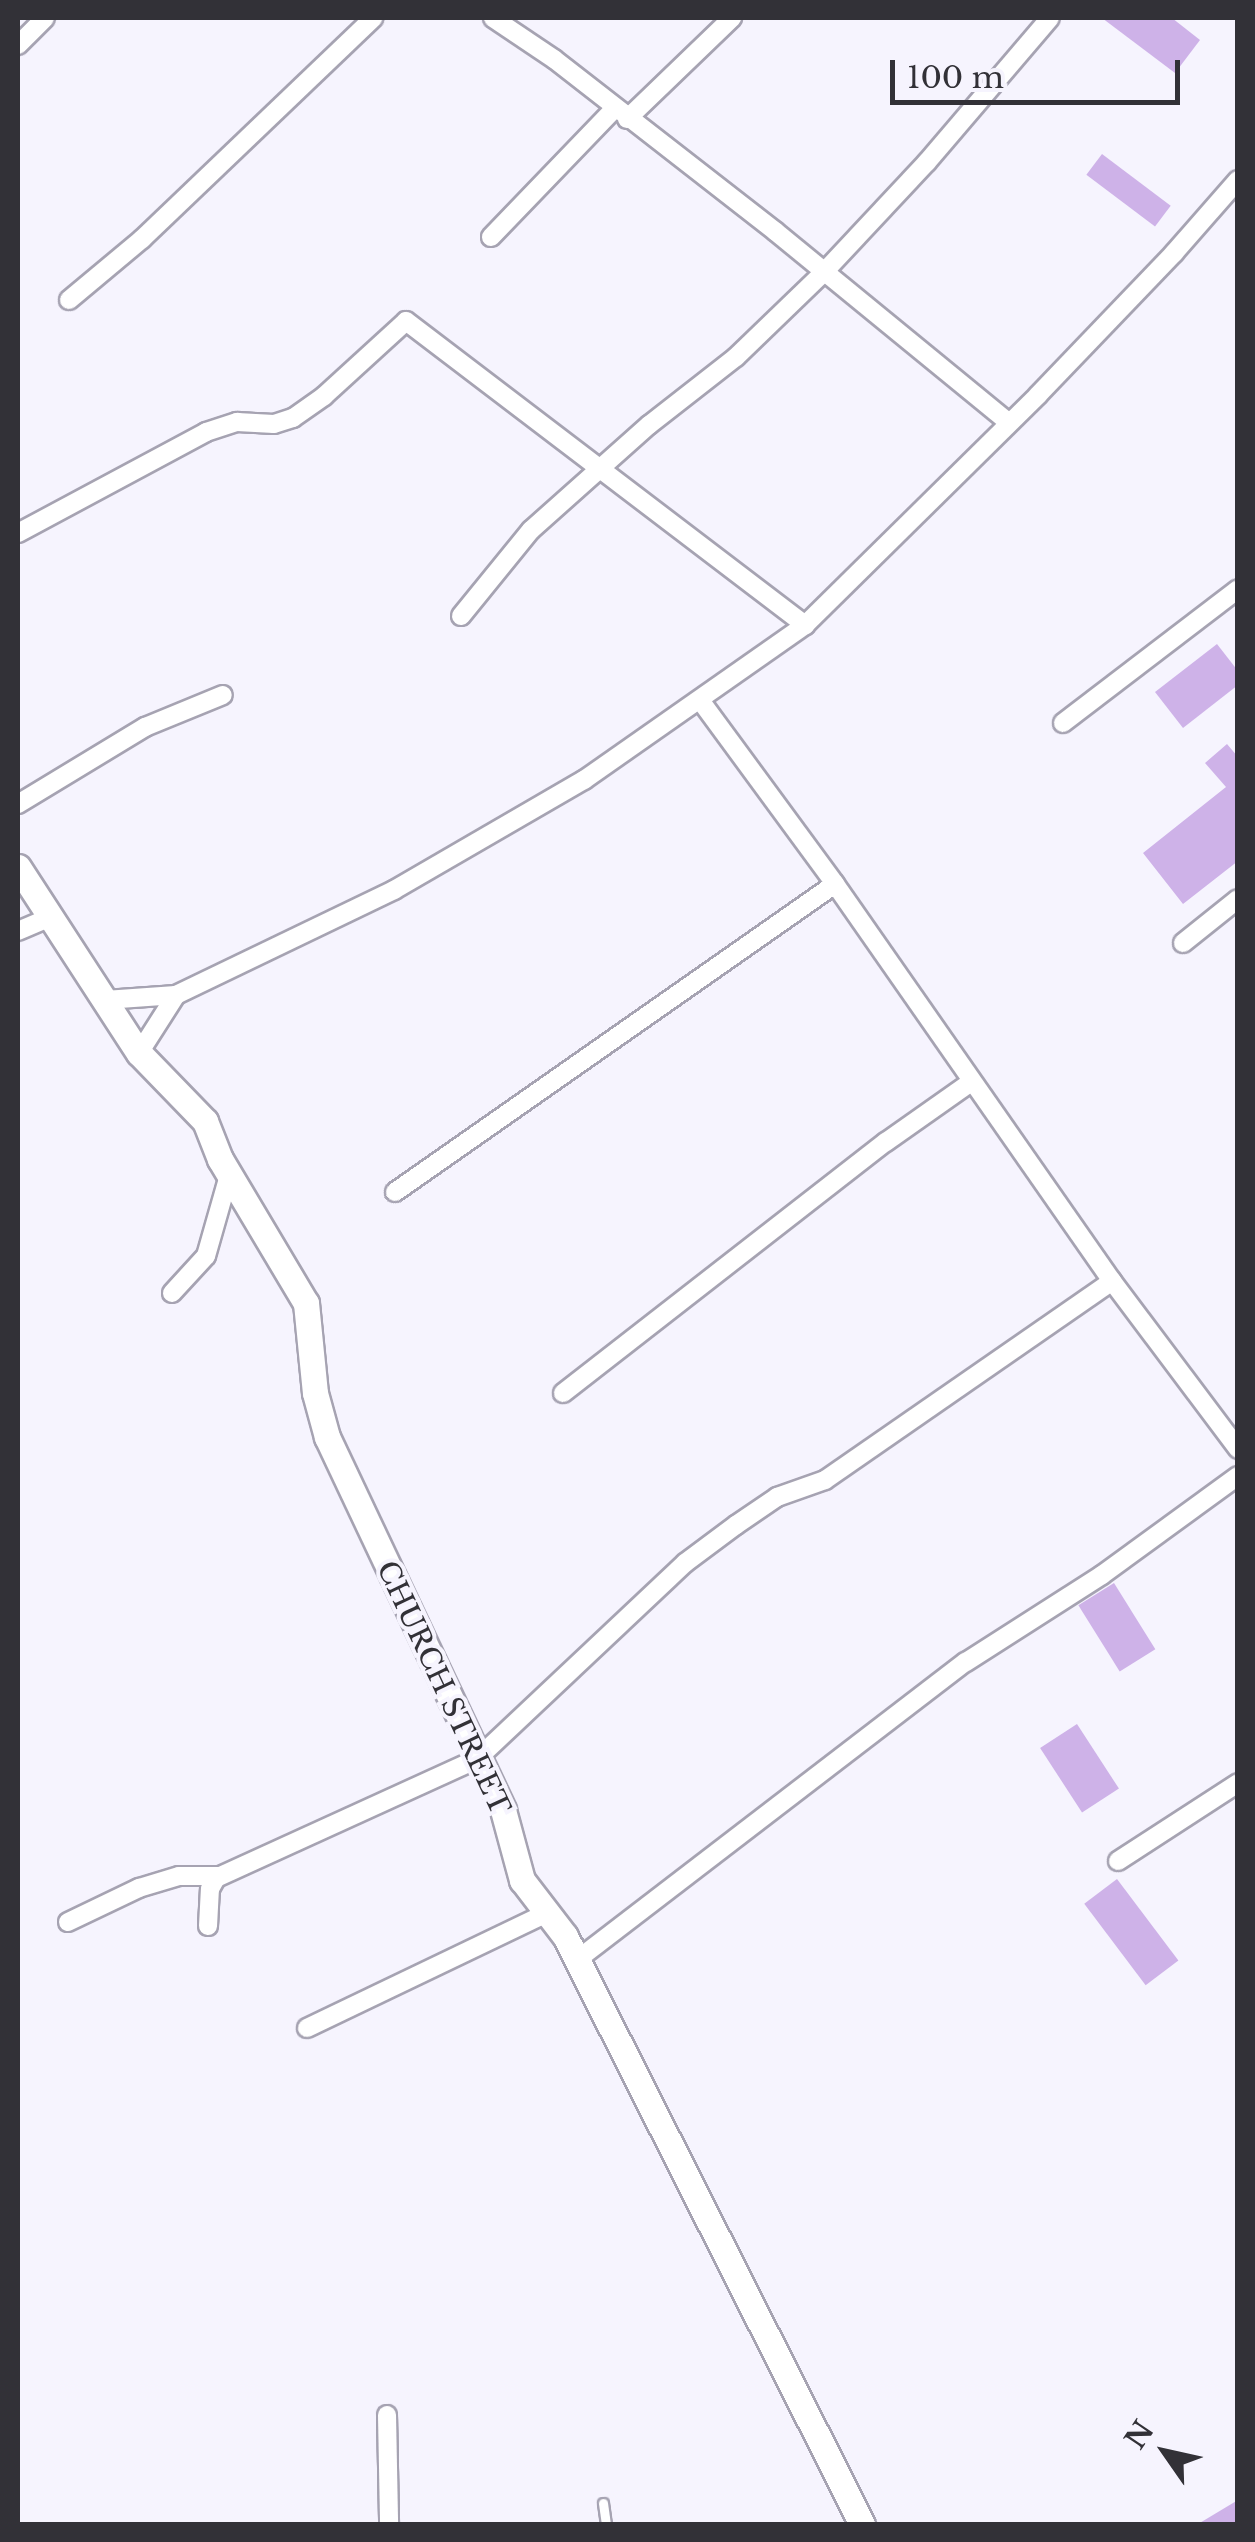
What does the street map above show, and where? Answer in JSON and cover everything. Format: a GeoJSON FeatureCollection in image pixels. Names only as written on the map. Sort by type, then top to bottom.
{"type":"FeatureCollection","features":[{"type":"Feature","properties":{"kind":"street"},"geometry":{"type":"LineString","coordinates":[[18,44],[45,18]]}},
{"type":"Feature","properties":{"kind":"street"},"geometry":{"type":"LineString","coordinates":[[69,300],[142,239],[373,18]]}},
{"type":"Feature","properties":{"kind":"street"},"geometry":{"type":"LineString","coordinates":[[493,18],[824,271],[1009,423]]}},
{"type":"Feature","properties":{"kind":"street"},"geometry":{"type":"LineString","coordinates":[[490,237],[621,114],[732,18]]}},
{"type":"Feature","properties":{"kind":"street"},"geometry":{"type":"LineString","coordinates":[[461,616],[532,530],[736,357],[824,271],[926,162],[1050,18]]}},
{"type":"Feature","properties":{"kind":"street"},"geometry":{"type":"LineString","coordinates":[[105,1000],[176,994],[394,890],[584,780],[806,625],[1174,254],[1238,180]]}},
{"type":"Feature","properties":{"kind":"street"},"geometry":{"type":"LineString","coordinates":[[18,533],[206,432],[237,422],[274,424],[293,418],[324,396],[406,321],[806,625]]}},
{"type":"Feature","properties":{"kind":"street"},"geometry":{"type":"LineString","coordinates":[[1062,723],[1238,589]]}},
{"type":"Feature","properties":{"kind":"street"},"geometry":{"type":"LineString","coordinates":[[18,804],[145,727],[223,694]]}},
{"type":"Feature","properties":{"kind":"street"},"geometry":{"type":"LineString","coordinates":[[700,700],[835,884],[1112,1281],[1238,1448]]}},
{"type":"Feature","properties":{"kind":"street","name":"CHURCH STREET"},"geometry":{"type":"LineString","coordinates":[[18,867],[139,1053],[205,1121],[229,1174],[306,1303],[315,1393],[327,1437],[503,1810],[522,1880],[577,1960],[862,2524]]}},
{"type":"Feature","properties":{"kind":"street"},"geometry":{"type":"LineString","coordinates":[[395,1192],[835,884]]}},
{"type":"Feature","properties":{"kind":"street"},"geometry":{"type":"LineString","coordinates":[[1183,944],[1238,899]]}},
{"type":"Feature","properties":{"kind":"street"},"geometry":{"type":"LineString","coordinates":[[18,931],[48,918]]}},
{"type":"Feature","properties":{"kind":"street"},"geometry":{"type":"LineString","coordinates":[[139,1053],[176,994]]}},
{"type":"Feature","properties":{"kind":"street"},"geometry":{"type":"LineString","coordinates":[[563,1393],[886,1142],[971,1082]]}},
{"type":"Feature","properties":{"kind":"street"},"geometry":{"type":"LineString","coordinates":[[172,1293],[206,1256],[229,1174]]}},
{"type":"Feature","properties":{"kind":"street"},"geometry":{"type":"LineString","coordinates":[[68,1922],[140,1888],[179,1876],[219,1876],[477,1759],[685,1563],[777,1497],[826,1480],[1112,1281]]}},
{"type":"Feature","properties":{"kind":"street"},"geometry":{"type":"LineString","coordinates":[[577,1960],[966,1662],[1102,1574],[1238,1476]]}},
{"type":"Feature","properties":{"kind":"street"},"geometry":{"type":"LineString","coordinates":[[1118,1861],[1238,1784]]}},
{"type":"Feature","properties":{"kind":"street"},"geometry":{"type":"LineString","coordinates":[[208,1926],[210,1889],[219,1876]]}},
{"type":"Feature","properties":{"kind":"street"},"geometry":{"type":"LineString","coordinates":[[307,2028],[548,1913]]}},
{"type":"Feature","properties":{"kind":"street"},"geometry":{"type":"LineString","coordinates":[[387,2415],[390,2524]]}},
{"type":"Feature","properties":{"kind":"lane"},"geometry":{"type":"LineString","coordinates":[[604,2502],[606,2524]]}},
{"type":"Feature","properties":{"kind":"building"},"geometry":{"type":"Polygon","coordinates":[[[1102,18],[1172,18],[1200,40],[1175,73],[1102,18]]]}},
{"type":"Feature","properties":{"kind":"building"},"geometry":{"type":"Polygon","coordinates":[[[1102,154],[1171,206],[1155,227],[1086,175],[1102,154]]]}},
{"type":"Feature","properties":{"kind":"building"},"geometry":{"type":"Polygon","coordinates":[[[1217,644],[1238,671],[1238,685],[1183,728],[1155,692],[1217,644]]]}},
{"type":"Feature","properties":{"kind":"building"},"geometry":{"type":"Polygon","coordinates":[[[1227,744],[1238,757],[1238,861],[1183,904],[1143,853],[1226,787],[1205,763],[1227,744]]]}},
{"type":"Feature","properties":{"kind":"building"},"geometry":{"type":"Polygon","coordinates":[[[1114,1583],[1155,1649],[1120,1671],[1078,1605],[1114,1583]]]}},
{"type":"Feature","properties":{"kind":"building"},"geometry":{"type":"Polygon","coordinates":[[[1077,1724],[1119,1789],[1082,1813],[1040,1748],[1077,1724]]]}},
{"type":"Feature","properties":{"kind":"building"},"geometry":{"type":"Polygon","coordinates":[[[1117,1879],[1178,1960],[1146,1985],[1084,1904],[1117,1879]]]}},
{"type":"Feature","properties":{"kind":"building"},"geometry":{"type":"Polygon","coordinates":[[[1238,2500],[1238,2524],[1198,2524],[1238,2500]]]}}]}
